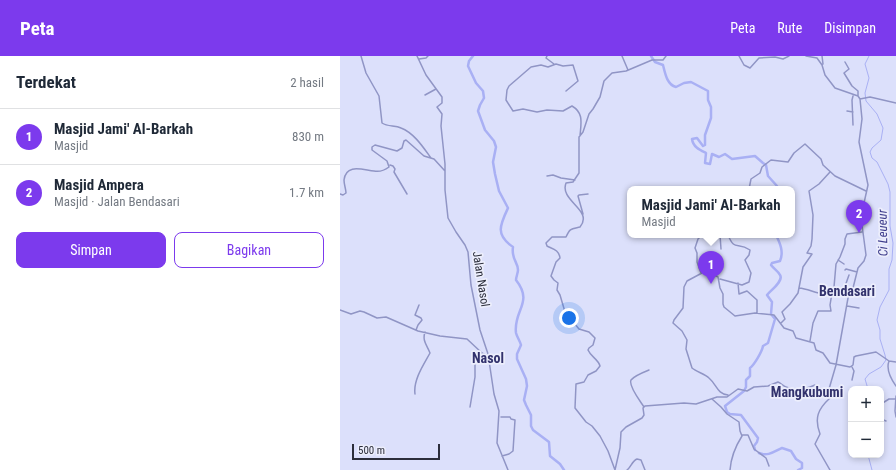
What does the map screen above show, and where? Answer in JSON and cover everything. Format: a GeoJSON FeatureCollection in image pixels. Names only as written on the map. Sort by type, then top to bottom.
{"type":"FeatureCollection","features":[{"type":"Feature","properties":{"kind":"street"},"geometry":{"type":"LineString","coordinates":[[361,56],[367,75],[379,96],[382,123],[386,126],[401,128],[409,132],[421,144],[431,158]]}},
{"type":"Feature","properties":{"kind":"street","name":"Jalan Nasol"},"geometry":{"type":"LineString","coordinates":[[417,56],[426,75],[442,97],[441,104],[437,107],[442,114],[441,126],[448,218],[467,248],[471,285],[480,330],[489,357],[498,411],[497,443],[508,470]]}},
{"type":"Feature","properties":{"kind":"street"},"geometry":{"type":"LineString","coordinates":[[419,59],[426,58],[428,56]]}},
{"type":"Feature","properties":{"kind":"street"},"geometry":{"type":"LineString","coordinates":[[547,56],[546,58],[554,64],[563,66],[574,65],[578,81],[566,91]]}},
{"type":"Feature","properties":{"kind":"street"},"geometry":{"type":"LineString","coordinates":[[622,56],[628,70]]}},
{"type":"Feature","properties":{"kind":"street"},"geometry":{"type":"LineString","coordinates":[[580,136],[584,130],[588,116],[600,97],[604,81],[611,74],[628,70],[652,60],[663,60],[666,56]]}},
{"type":"Feature","properties":{"kind":"street"},"geometry":{"type":"LineString","coordinates":[[739,56],[744,65],[750,68],[758,59],[775,57],[782,59],[789,56]]}},
{"type":"Feature","properties":{"kind":"street"},"geometry":{"type":"LineString","coordinates":[[806,56],[816,57],[823,67]]}},
{"type":"Feature","properties":{"kind":"street"},"geometry":{"type":"LineString","coordinates":[[822,56],[825,75],[835,88],[860,98],[870,97],[896,103]]}},
{"type":"Feature","properties":{"kind":"street"},"geometry":{"type":"LineString","coordinates":[[830,470],[815,445],[819,436],[816,423],[819,409],[830,398],[829,390],[836,365],[848,298],[851,293],[859,266],[864,261],[866,255],[862,212],[867,192],[867,179],[859,142],[862,119],[860,98],[858,91],[849,82],[844,73],[849,69],[845,62]]}},
{"type":"Feature","properties":{"kind":"street"},"geometry":{"type":"LineString","coordinates":[[554,64],[548,67],[540,64],[530,67],[508,88],[506,101],[514,112],[524,109],[537,112],[547,110],[563,111],[572,106],[578,110],[580,114],[579,172],[575,180],[572,183],[566,184],[564,189],[568,197],[583,214]]}},
{"type":"Feature","properties":{"kind":"street"},"geometry":{"type":"LineString","coordinates":[[848,86],[849,82]]}},
{"type":"Feature","properties":{"kind":"street"},"geometry":{"type":"LineString","coordinates":[[426,95],[436,89]]}},
{"type":"Feature","properties":{"kind":"street"},"geometry":{"type":"LineString","coordinates":[[853,96],[853,125]]}},
{"type":"Feature","properties":{"kind":"street"},"geometry":{"type":"LineString","coordinates":[[847,111],[853,112]]}},
{"type":"Feature","properties":{"kind":"street"},"geometry":{"type":"LineString","coordinates":[[407,194],[394,172],[395,169],[372,150],[372,147],[376,145],[392,151],[398,151],[403,147],[404,141],[406,140],[424,156],[434,159],[445,171]]}},
{"type":"Feature","properties":{"kind":"street"},"geometry":{"type":"LineString","coordinates":[[750,186],[751,179],[760,173],[761,168],[771,160],[784,163],[788,162],[805,144],[821,158],[823,165],[835,176],[867,192]]}},
{"type":"Feature","properties":{"kind":"street"},"geometry":{"type":"LineString","coordinates":[[340,194],[344,195],[346,193],[344,182],[347,173],[358,168],[380,171],[388,168],[389,165]]}},
{"type":"Feature","properties":{"kind":"street"},"geometry":{"type":"LineString","coordinates":[[781,324],[785,319],[782,312],[797,294],[803,267],[812,254],[807,253],[811,246],[812,239],[812,213],[808,192],[810,189],[819,184],[830,172]]}},
{"type":"Feature","properties":{"kind":"street"},"geometry":{"type":"LineString","coordinates":[[547,176],[553,175],[575,180]]}},
{"type":"Feature","properties":{"kind":"street"},"geometry":{"type":"LineString","coordinates":[[588,194],[579,194],[578,196],[584,222],[581,226],[568,231],[566,237],[551,238],[546,242],[546,245],[555,249],[559,254],[560,258],[556,262],[551,276],[552,279],[558,283],[556,289],[560,295],[565,312],[579,329],[589,332],[595,338],[593,345],[588,350],[592,357],[598,361],[600,366],[596,371],[588,375],[584,382],[576,384],[575,406],[586,422],[592,426],[599,436],[608,451],[615,470]]}},
{"type":"Feature","properties":{"kind":"street"},"geometry":{"type":"LineString","coordinates":[[851,293],[844,289],[834,287],[836,264],[847,234],[863,232]]}},
{"type":"Feature","properties":{"kind":"street"},"geometry":{"type":"LineString","coordinates":[[699,238],[694,248],[697,254],[696,260],[701,273]]}},
{"type":"Feature","properties":{"kind":"street"},"geometry":{"type":"LineString","coordinates":[[720,238],[721,249]]}},
{"type":"Feature","properties":{"kind":"street"},"geometry":{"type":"LineString","coordinates":[[728,395],[718,391],[710,378],[692,368],[687,354],[687,339],[682,331],[674,324],[674,320],[683,308],[684,285],[688,280],[701,273],[711,273],[719,279],[742,285],[749,282],[751,272],[745,260],[749,255],[750,250],[742,246],[735,246],[732,244],[729,238]]}},
{"type":"Feature","properties":{"kind":"street"},"geometry":{"type":"LineString","coordinates":[[838,260],[844,264]]}},
{"type":"Feature","properties":{"kind":"street"},"geometry":{"type":"LineString","coordinates":[[845,270],[857,272]]}},
{"type":"Feature","properties":{"kind":"street"},"geometry":{"type":"LineString","coordinates":[[844,289],[849,275]]}},
{"type":"Feature","properties":{"kind":"street"},"geometry":{"type":"LineString","coordinates":[[719,279],[720,289],[723,294],[722,304],[735,316],[757,313],[775,316],[784,328],[792,331],[796,338],[815,343],[816,350],[823,353],[829,363],[852,367]]}},
{"type":"Feature","properties":{"kind":"street"},"geometry":{"type":"LineString","coordinates":[[738,283],[739,294],[747,291],[757,301],[757,313]]}},
{"type":"Feature","properties":{"kind":"street"},"geometry":{"type":"LineString","coordinates":[[799,288],[818,294],[832,293]]}},
{"type":"Feature","properties":{"kind":"street"},"geometry":{"type":"LineString","coordinates":[[810,341],[813,323],[818,311],[831,311],[830,303],[832,293],[837,288]]}},
{"type":"Feature","properties":{"kind":"street"},"geometry":{"type":"LineString","coordinates":[[416,330],[422,320],[415,315],[419,305]]}},
{"type":"Feature","properties":{"kind":"street"},"geometry":{"type":"LineString","coordinates":[[847,306],[859,308]]}},
{"type":"Feature","properties":{"kind":"street"},"geometry":{"type":"LineString","coordinates":[[340,310],[351,314],[363,311],[377,318],[386,317],[416,330],[439,336],[467,339],[482,353],[489,357]]}},
{"type":"Feature","properties":{"kind":"street"},"geometry":{"type":"LineString","coordinates":[[415,394],[415,383],[420,369],[430,352],[425,345],[425,332]]}},
{"type":"Feature","properties":{"kind":"street"},"geometry":{"type":"LineString","coordinates":[[852,380],[854,371],[852,367],[854,357],[856,356],[876,352],[889,361],[896,362]]}},
{"type":"Feature","properties":{"kind":"street"},"geometry":{"type":"LineString","coordinates":[[470,407],[475,378],[475,358],[482,353]]}},
{"type":"Feature","properties":{"kind":"street"},"geometry":{"type":"LineString","coordinates":[[889,361],[888,367],[890,377],[896,386]]}},
{"type":"Feature","properties":{"kind":"street"},"geometry":{"type":"LineString","coordinates":[[615,470],[620,448],[621,432],[626,427],[642,418],[644,415],[644,407],[632,388],[632,379],[649,370]]}},
{"type":"Feature","properties":{"kind":"street"},"geometry":{"type":"LineString","coordinates":[[644,407],[684,403],[696,404],[728,395],[738,389],[744,390],[754,387],[768,386],[778,382],[795,390],[806,389],[815,384],[824,390],[829,390]]}},
{"type":"Feature","properties":{"kind":"street"},"geometry":{"type":"LineString","coordinates":[[884,402],[888,399],[896,398],[896,418]]}},
{"type":"Feature","properties":{"kind":"street"},"geometry":{"type":"LineString","coordinates":[[712,399],[727,414],[739,421],[742,435]]}},
{"type":"Feature","properties":{"kind":"street"},"geometry":{"type":"LineString","coordinates":[[501,416],[510,417],[511,419],[515,420],[513,451],[508,455],[502,456]]}},
{"type":"Feature","properties":{"kind":"street"},"geometry":{"type":"LineString","coordinates":[[742,435],[748,435],[754,449],[765,457],[769,466]]}},
{"type":"Feature","properties":{"kind":"street"},"geometry":{"type":"LineString","coordinates":[[730,470],[731,457],[736,444],[742,435]]}},
{"type":"Feature","properties":{"kind":"street"},"geometry":{"type":"LineString","coordinates":[[627,470],[637,459],[641,460],[645,470]]}},
{"type":"Feature","properties":{"kind":"waterway"},"geometry":{"type":"LineString","coordinates":[[473,56],[469,61],[468,66],[476,83],[483,91],[484,98],[478,111],[485,130],[494,141],[496,147],[493,162],[495,174],[499,191],[508,208],[501,225],[501,234],[507,243],[513,247],[513,255],[518,270],[516,280],[523,295],[522,306],[517,318],[516,333],[521,345],[517,354],[517,359],[526,379],[527,386],[524,400],[531,415],[531,426],[533,430],[549,442],[550,456],[560,464],[564,470]]}},
{"type":"Feature","properties":{"kind":"waterway"},"geometry":{"type":"LineString","coordinates":[[651,56],[655,62],[663,65],[667,78],[673,86],[676,87],[684,83],[691,82],[708,91],[708,100],[711,107],[711,118],[705,135],[705,145],[703,146],[697,138],[692,139],[695,146],[706,153],[705,163],[710,164],[712,154],[719,157],[725,154],[732,159],[755,156],[766,165],[768,176],[777,186]]}},
{"type":"Feature","properties":{"kind":"waterway","name":"Ci Leueur"},"geometry":{"type":"LineString","coordinates":[[867,386],[865,379],[869,374],[881,367],[886,360],[880,339],[880,330],[877,320],[880,307],[889,290],[889,269],[892,260],[893,243],[890,226],[890,192],[888,184],[870,152],[872,148],[881,140],[883,128],[877,114],[866,101],[865,93],[869,78],[865,64],[869,56]]}},
{"type":"Feature","properties":{"kind":"waterway"},"geometry":{"type":"LineString","coordinates":[[755,450],[754,446],[758,438],[741,415],[730,414],[727,412],[725,406],[744,391],[746,387],[746,380],[750,376],[750,368],[758,358],[763,346],[768,343],[775,319],[771,314],[772,302],[767,295],[779,283],[781,277],[771,265],[772,263],[780,261],[782,254],[778,238]]}},
{"type":"Feature","properties":{"kind":"waterway"},"geometry":{"type":"LineString","coordinates":[[759,453],[768,454],[782,448],[791,451],[796,459],[802,463],[802,468],[798,470]]}},
{"type":"Feature","properties":{"kind":"waterway","name":"Ci Leueur"},"geometry":{"type":"LineString","coordinates":[[869,458],[872,470]]}},
{"type":"Feature","properties":{"kind":"place","name":"Masjid Ampera"},"geometry":{"type":"Point","coordinates":[859,233]}},
{"type":"Feature","properties":{"kind":"place","name":"Masjid Jami' Al-Barkah"},"geometry":{"type":"Point","coordinates":[711,284]}},
{"type":"Feature","properties":{"kind":"district","name":"Bendasari"},"geometry":{"type":"Point","coordinates":[847,291]}},
{"type":"Feature","properties":{"kind":"district","name":"Nasol"},"geometry":{"type":"Point","coordinates":[488,358]}},
{"type":"Feature","properties":{"kind":"district","name":"Mangkubumi"},"geometry":{"type":"Point","coordinates":[807,392]}}]}
